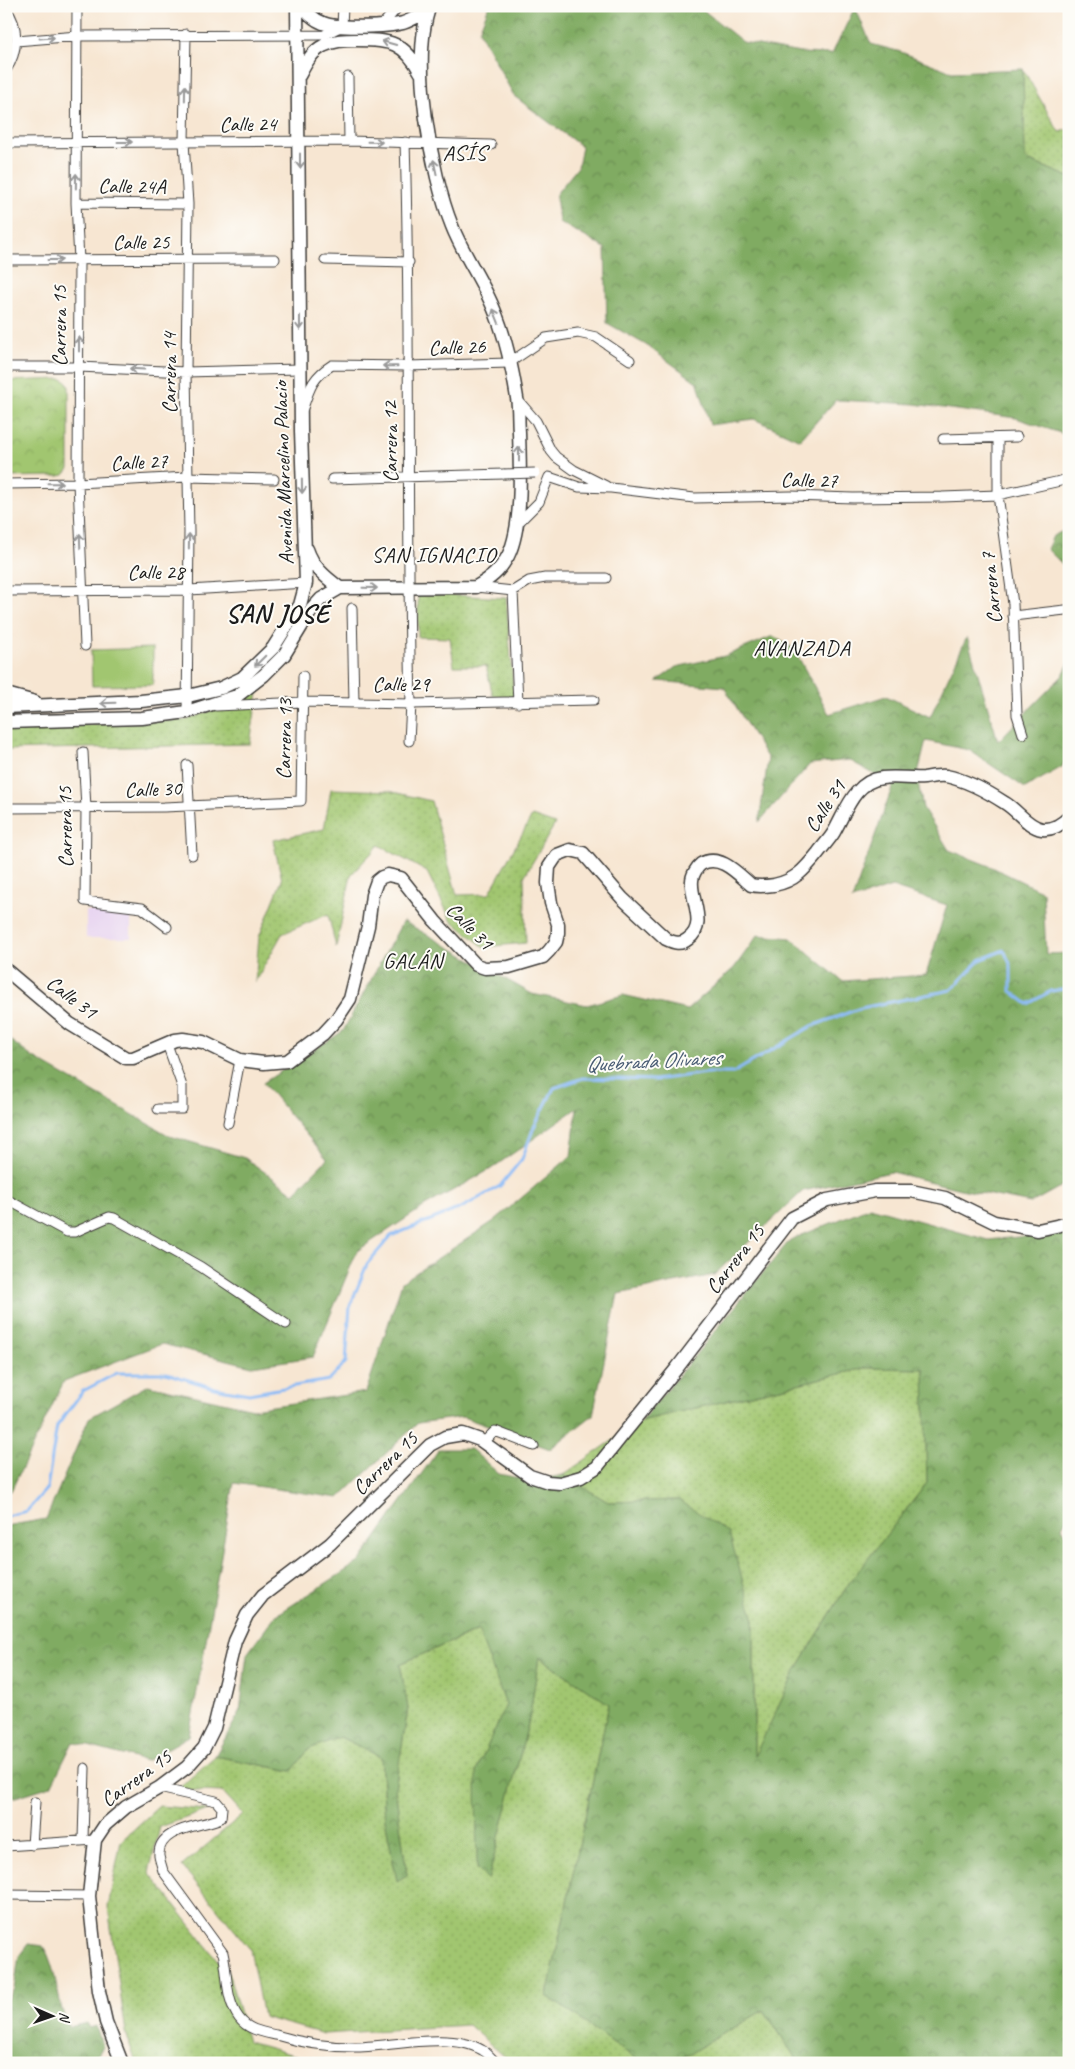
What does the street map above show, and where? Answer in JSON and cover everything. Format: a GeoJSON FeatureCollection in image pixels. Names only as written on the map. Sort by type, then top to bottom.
{"type":"FeatureCollection","features":[{"type":"Feature","properties":{"kind":"main road","name":"Avenida Marcelino Palacio"},"geometry":{"type":"LineString","coordinates":[[6,707],[141,702],[188,696],[221,688],[242,678],[273,648],[300,605],[306,583],[303,538],[300,369],[300,141],[297,6]]}},
{"type":"Feature","properties":{"kind":"main road"},"geometry":{"type":"LineString","coordinates":[[302,6],[316,20],[324,24],[342,26],[382,25],[405,22],[429,9]]}},
{"type":"Feature","properties":{"kind":"main road"},"geometry":{"type":"LineString","coordinates":[[6,722],[142,718],[208,707],[238,696],[264,675],[284,655],[312,609],[321,599],[340,588],[476,587],[495,575],[504,561],[508,554],[516,526],[519,473],[518,399],[497,316],[452,226],[441,194],[430,144],[422,75],[422,47],[429,9]]}},
{"type":"Feature","properties":{"kind":"main road"},"geometry":{"type":"LineString","coordinates":[[299,77],[315,52],[322,46],[334,41],[345,40],[383,40],[392,42],[408,53],[422,75]]}},
{"type":"Feature","properties":{"kind":"main road"},"geometry":{"type":"LineString","coordinates":[[303,538],[310,558],[322,575],[340,588]]}},
{"type":"Feature","properties":{"kind":"main road"},"geometry":{"type":"LineString","coordinates":[[6,694],[45,705]]}},
{"type":"Feature","properties":{"kind":"main road","name":"Calle 31"},"geometry":{"type":"LineString","coordinates":[[6,970],[70,1024],[126,1058],[133,1058],[175,1040],[183,1039],[203,1042],[240,1060],[264,1063],[288,1061],[310,1046],[336,1020],[350,999],[368,926],[372,894],[377,882],[382,877],[396,876],[401,878],[435,921],[476,965],[485,968],[509,967],[542,957],[556,942],[558,924],[548,882],[549,867],[557,855],[570,850],[583,854],[622,898],[666,939],[682,943],[690,938],[696,929],[698,916],[691,883],[692,876],[699,866],[710,861],[720,862],[756,887],[784,883],[794,879],[802,873],[833,834],[848,803],[864,784],[870,781],[881,778],[944,776],[978,789],[1006,803],[1030,824],[1040,829],[1051,828],[1064,822],[1069,817]]}},
{"type":"Feature","properties":{"kind":"main road","name":"Carrera 15"},"geometry":{"type":"LineString","coordinates":[[89,1840],[126,1807],[159,1788],[186,1767],[204,1748],[214,1728],[236,1641],[246,1614],[263,1595],[330,1544],[430,1445],[445,1437],[463,1434],[483,1443],[530,1476],[548,1482],[560,1483],[580,1477],[597,1466],[677,1368],[792,1218],[827,1200],[875,1191],[911,1192],[945,1198],[994,1222],[1038,1230],[1065,1224],[1069,1221]]}},
{"type":"Feature","properties":{"kind":"main road"},"geometry":{"type":"LineString","coordinates":[[89,1840],[89,1896],[99,1991],[106,2022],[122,2063]]}},
{"type":"Feature","properties":{"kind":"street","name":"Carrera 15"},"geometry":{"type":"LineString","coordinates":[[77,6],[78,483],[86,646]]}},
{"type":"Feature","properties":{"kind":"street"},"geometry":{"type":"LineString","coordinates":[[16,41],[78,36],[186,34],[324,35],[342,26],[343,6]]}},
{"type":"Feature","properties":{"kind":"street"},"geometry":{"type":"LineString","coordinates":[[382,25],[399,6]]}},
{"type":"Feature","properties":{"kind":"street"},"geometry":{"type":"LineString","coordinates":[[6,9],[15,27],[16,41],[12,61],[6,70]]}},
{"type":"Feature","properties":{"kind":"street","name":"Carrera 14"},"geometry":{"type":"LineString","coordinates":[[186,34],[184,142],[188,204],[186,372],[187,712]]}},
{"type":"Feature","properties":{"kind":"street"},"geometry":{"type":"LineString","coordinates":[[348,77],[349,141]]}},
{"type":"Feature","properties":{"kind":"street","name":"Calle 24"},"geometry":{"type":"LineString","coordinates":[[6,143],[349,141],[490,145]]}},
{"type":"Feature","properties":{"kind":"street","name":"Carrera 12"},"geometry":{"type":"LineString","coordinates":[[406,142],[409,262],[407,477],[411,704],[409,742]]}},
{"type":"Feature","properties":{"kind":"street","name":"Calle 24A"},"geometry":{"type":"LineString","coordinates":[[76,202],[188,204]]}},
{"type":"Feature","properties":{"kind":"street","name":"Calle 25"},"geometry":{"type":"LineString","coordinates":[[6,260],[276,259]]}},
{"type":"Feature","properties":{"kind":"street"},"geometry":{"type":"LineString","coordinates":[[325,260],[409,262]]}},
{"type":"Feature","properties":{"kind":"street","name":"Calle 26"},"geometry":{"type":"LineString","coordinates":[[301,416],[313,380],[332,365],[408,366],[509,363],[546,338],[578,333],[596,337],[630,360]]}},
{"type":"Feature","properties":{"kind":"street"},"geometry":{"type":"LineString","coordinates":[[6,368],[79,367],[186,372],[300,369]]}},
{"type":"Feature","properties":{"kind":"street"},"geometry":{"type":"LineString","coordinates":[[518,399],[536,421],[550,451],[564,465],[611,488]]}},
{"type":"Feature","properties":{"kind":"street"},"geometry":{"type":"LineString","coordinates":[[943,439],[1017,437]]}},
{"type":"Feature","properties":{"kind":"street","name":"Carrera 7"},"geometry":{"type":"LineString","coordinates":[[998,438],[998,495],[1013,616],[1017,715],[1023,734]]}},
{"type":"Feature","properties":{"kind":"street"},"geometry":{"type":"LineString","coordinates":[[332,479],[536,473]]}},
{"type":"Feature","properties":{"kind":"street","name":"Calle 27"},"geometry":{"type":"LineString","coordinates":[[516,526],[540,502],[549,477],[579,486],[694,498],[791,496],[853,498],[998,495],[1069,479]]}},
{"type":"Feature","properties":{"kind":"street","name":"Calle 27"},"geometry":{"type":"LineString","coordinates":[[6,484],[187,478],[274,479]]}},
{"type":"Feature","properties":{"kind":"street"},"geometry":{"type":"LineString","coordinates":[[476,587],[513,590],[529,581],[545,578],[606,578]]}},
{"type":"Feature","properties":{"kind":"street","name":"Calle 28"},"geometry":{"type":"LineString","coordinates":[[6,590],[188,590],[306,583]]}},
{"type":"Feature","properties":{"kind":"street"},"geometry":{"type":"LineString","coordinates":[[513,590],[518,703]]}},
{"type":"Feature","properties":{"kind":"street"},"geometry":{"type":"LineString","coordinates":[[352,608],[354,703]]}},
{"type":"Feature","properties":{"kind":"street"},"geometry":{"type":"LineString","coordinates":[[1013,616],[1065,610]]}},
{"type":"Feature","properties":{"kind":"street","name":"Carrera 13"},"geometry":{"type":"LineString","coordinates":[[301,802],[303,676]]}},
{"type":"Feature","properties":{"kind":"street","name":"Calle 29"},"geometry":{"type":"LineString","coordinates":[[208,707],[303,702],[411,704],[594,700]]}},
{"type":"Feature","properties":{"kind":"street","name":"Carrera 15"},"geometry":{"type":"LineString","coordinates":[[83,752],[86,808],[85,901],[142,908],[167,927]]}},
{"type":"Feature","properties":{"kind":"street"},"geometry":{"type":"LineString","coordinates":[[187,765],[192,855]]}},
{"type":"Feature","properties":{"kind":"street","name":"Calle 30"},"geometry":{"type":"LineString","coordinates":[[6,808],[164,807],[301,802]]}},
{"type":"Feature","properties":{"kind":"street"},"geometry":{"type":"LineString","coordinates":[[158,1109],[182,1109],[182,1086],[167,1044]]}},
{"type":"Feature","properties":{"kind":"street"},"geometry":{"type":"LineString","coordinates":[[228,1124],[240,1060]]}},
{"type":"Feature","properties":{"kind":"street"},"geometry":{"type":"LineString","coordinates":[[6,1199],[67,1232],[75,1232],[109,1217],[114,1218],[201,1267],[286,1324]]}},
{"type":"Feature","properties":{"kind":"street"},"geometry":{"type":"LineString","coordinates":[[483,1443],[495,1431],[534,1446]]}},
{"type":"Feature","properties":{"kind":"street"},"geometry":{"type":"LineString","coordinates":[[6,1846],[89,1840],[85,1768]]}},
{"type":"Feature","properties":{"kind":"street"},"geometry":{"type":"LineString","coordinates":[[159,1788],[216,1801],[222,1808],[221,1818],[166,1837],[160,1846],[159,1856],[163,1872],[223,1953],[227,1968],[227,1985],[232,2004],[246,2026],[306,2044],[355,2047],[417,2041],[459,2043],[482,2050],[496,2063]]}},
{"type":"Feature","properties":{"kind":"street"},"geometry":{"type":"LineString","coordinates":[[32,1845],[35,1802]]}},
{"type":"Feature","properties":{"kind":"street"},"geometry":{"type":"LineString","coordinates":[[6,1895],[89,1896]]}},
{"type":"Feature","properties":{"kind":"shaded area"},"geometry":{"type":"Polygon","coordinates":[[[86,911],[131,911],[131,938],[86,938],[86,911]]]}},
{"type":"Feature","properties":{"kind":"green space"},"geometry":{"type":"Polygon","coordinates":[[[489,6],[698,6],[743,42],[800,53],[832,54],[855,7],[871,44],[901,52],[952,72],[1023,69],[1025,159],[1069,177],[1069,436],[1016,418],[914,404],[836,400],[800,440],[754,419],[710,425],[698,383],[646,345],[607,323],[605,248],[559,222],[556,194],[578,167],[582,147],[514,96],[479,31],[489,6]]]}},
{"type":"Feature","properties":{"kind":"green space"},"geometry":{"type":"Polygon","coordinates":[[[1023,69],[1059,132],[1069,129],[1069,177],[1025,159],[1023,69]]]}},
{"type":"Feature","properties":{"kind":"green space"},"geometry":{"type":"Polygon","coordinates":[[[62,379],[67,382],[69,387],[69,469],[64,475],[59,476],[6,477],[6,381],[62,379]]]}},
{"type":"Feature","properties":{"kind":"green space"},"geometry":{"type":"Polygon","coordinates":[[[1069,528],[1069,571],[1047,549],[1053,536],[1069,528]]]}},
{"type":"Feature","properties":{"kind":"green space"},"geometry":{"type":"Polygon","coordinates":[[[418,593],[506,598],[514,697],[493,696],[486,666],[454,666],[450,638],[418,637],[418,593]]]}},
{"type":"Feature","properties":{"kind":"green space"},"geometry":{"type":"Polygon","coordinates":[[[773,636],[794,649],[829,714],[886,696],[930,717],[967,637],[998,741],[1063,675],[1069,663],[1069,753],[1062,767],[1025,788],[969,750],[926,741],[917,777],[923,808],[949,850],[992,867],[1043,892],[1046,954],[1069,953],[1069,1182],[1031,1203],[960,1189],[891,1172],[803,1191],[714,1275],[618,1294],[593,1415],[550,1449],[463,1417],[418,1423],[339,1498],[234,1483],[189,1736],[146,1761],[73,1742],[51,1786],[6,1800],[6,1526],[46,1519],[89,1418],[148,1385],[253,1409],[366,1392],[402,1282],[494,1221],[571,1156],[577,1108],[491,1169],[425,1206],[357,1251],[313,1357],[252,1366],[162,1344],[64,1381],[11,1491],[6,1492],[6,1037],[32,1057],[170,1136],[245,1158],[294,1193],[327,1159],[263,1083],[343,1031],[403,921],[532,994],[587,1005],[623,995],[687,1010],[734,968],[758,935],[791,938],[842,981],[926,975],[947,905],[892,887],[852,900],[893,785],[849,760],[810,764],[759,822],[768,759],[724,687],[657,681],[676,667],[725,656],[773,636]]]}},
{"type":"Feature","properties":{"kind":"green space"},"geometry":{"type":"Polygon","coordinates":[[[153,648],[153,685],[92,686],[91,650],[153,648]]]}},
{"type":"Feature","properties":{"kind":"green space"},"geometry":{"type":"Polygon","coordinates":[[[258,692],[250,744],[6,750],[6,728],[187,720],[258,692]]]}},
{"type":"Feature","properties":{"kind":"green space"},"geometry":{"type":"Polygon","coordinates":[[[331,789],[389,791],[431,801],[457,895],[489,894],[532,816],[555,824],[524,877],[526,943],[484,947],[451,920],[427,872],[379,845],[351,875],[336,947],[328,914],[282,934],[255,982],[259,937],[282,880],[273,840],[324,829],[331,789]]]}},
{"type":"Feature","properties":{"kind":"green space"},"geometry":{"type":"Polygon","coordinates":[[[870,1207],[988,1240],[1069,1232],[1069,1514],[1062,1527],[1069,1541],[1069,2063],[799,2063],[764,2010],[673,2063],[642,2063],[547,1996],[609,1704],[539,1657],[529,1720],[488,1880],[477,1869],[476,1772],[506,1705],[478,1630],[400,1664],[408,1708],[395,1788],[407,1875],[397,1881],[385,1819],[381,1757],[340,1737],[309,1749],[292,1771],[215,1756],[240,1712],[247,1654],[275,1616],[359,1562],[439,1449],[471,1449],[499,1474],[534,1481],[563,1475],[608,1502],[679,1500],[729,1533],[754,1620],[754,1757],[796,1670],[849,1583],[927,1483],[924,1369],[865,1368],[641,1421],[790,1240],[870,1207]]]}},
{"type":"Feature","properties":{"kind":"green space"},"geometry":{"type":"Polygon","coordinates":[[[865,1368],[924,1369],[927,1483],[849,1583],[796,1670],[754,1758],[754,1620],[679,1500],[608,1502],[563,1475],[641,1421],[865,1368]]]}},
{"type":"Feature","properties":{"kind":"green space"},"geometry":{"type":"Polygon","coordinates":[[[479,1630],[506,1705],[476,1772],[488,1880],[529,1720],[539,1657],[609,1704],[547,1996],[642,2063],[531,2063],[505,2057],[468,2025],[324,2034],[263,2017],[250,1949],[182,1866],[243,1814],[223,1792],[177,1790],[215,1756],[291,1771],[309,1749],[340,1737],[381,1757],[385,1819],[397,1880],[407,1875],[395,1788],[408,1709],[400,1664],[479,1630]]]}},
{"type":"Feature","properties":{"kind":"green space"},"geometry":{"type":"Polygon","coordinates":[[[159,1806],[208,1810],[160,1827],[149,1872],[229,1975],[248,2042],[301,2057],[347,2063],[136,2063],[126,2033],[108,1907],[121,1841],[159,1806]]]}},
{"type":"Feature","properties":{"kind":"green space"},"geometry":{"type":"Polygon","coordinates":[[[28,1944],[43,1946],[48,1955],[69,2027],[87,2023],[90,2028],[96,2026],[103,2047],[92,2063],[6,2063],[6,2000],[14,1989],[19,1956],[28,1944]]]}},
{"type":"Feature","properties":{"kind":"green space"},"geometry":{"type":"Polygon","coordinates":[[[764,2010],[799,2063],[673,2063],[764,2010]]]}},
{"type":"Feature","properties":{"kind":"waterway","name":"Quebrada Olivares"},"geometry":{"type":"LineString","coordinates":[[6,1516],[27,1511],[47,1488],[57,1426],[83,1391],[117,1373],[166,1373],[214,1388],[249,1394],[329,1380],[346,1362],[350,1306],[367,1264],[391,1236],[463,1207],[500,1186],[522,1159],[534,1127],[554,1088],[583,1078],[655,1080],[706,1073],[733,1073],[812,1026],[861,1008],[951,990],[980,960],[1004,950],[1011,966],[1011,991],[1028,1004],[1051,991],[1069,988]]}},
{"type":"Feature","properties":{"kind":"district","name":"ASÍS"},"geometry":{"type":"Point","coordinates":[465,152]}},
{"type":"Feature","properties":{"kind":"district","name":"SAN IGNACIO"},"geometry":{"type":"Point","coordinates":[434,554]}},
{"type":"Feature","properties":{"kind":"district","name":"SAN JOSÉ"},"geometry":{"type":"Point","coordinates":[278,613]}},
{"type":"Feature","properties":{"kind":"district","name":"AVANZADA"},"geometry":{"type":"Point","coordinates":[802,647]}},
{"type":"Feature","properties":{"kind":"district","name":"GALÁN"},"geometry":{"type":"Point","coordinates":[413,960]}}]}
